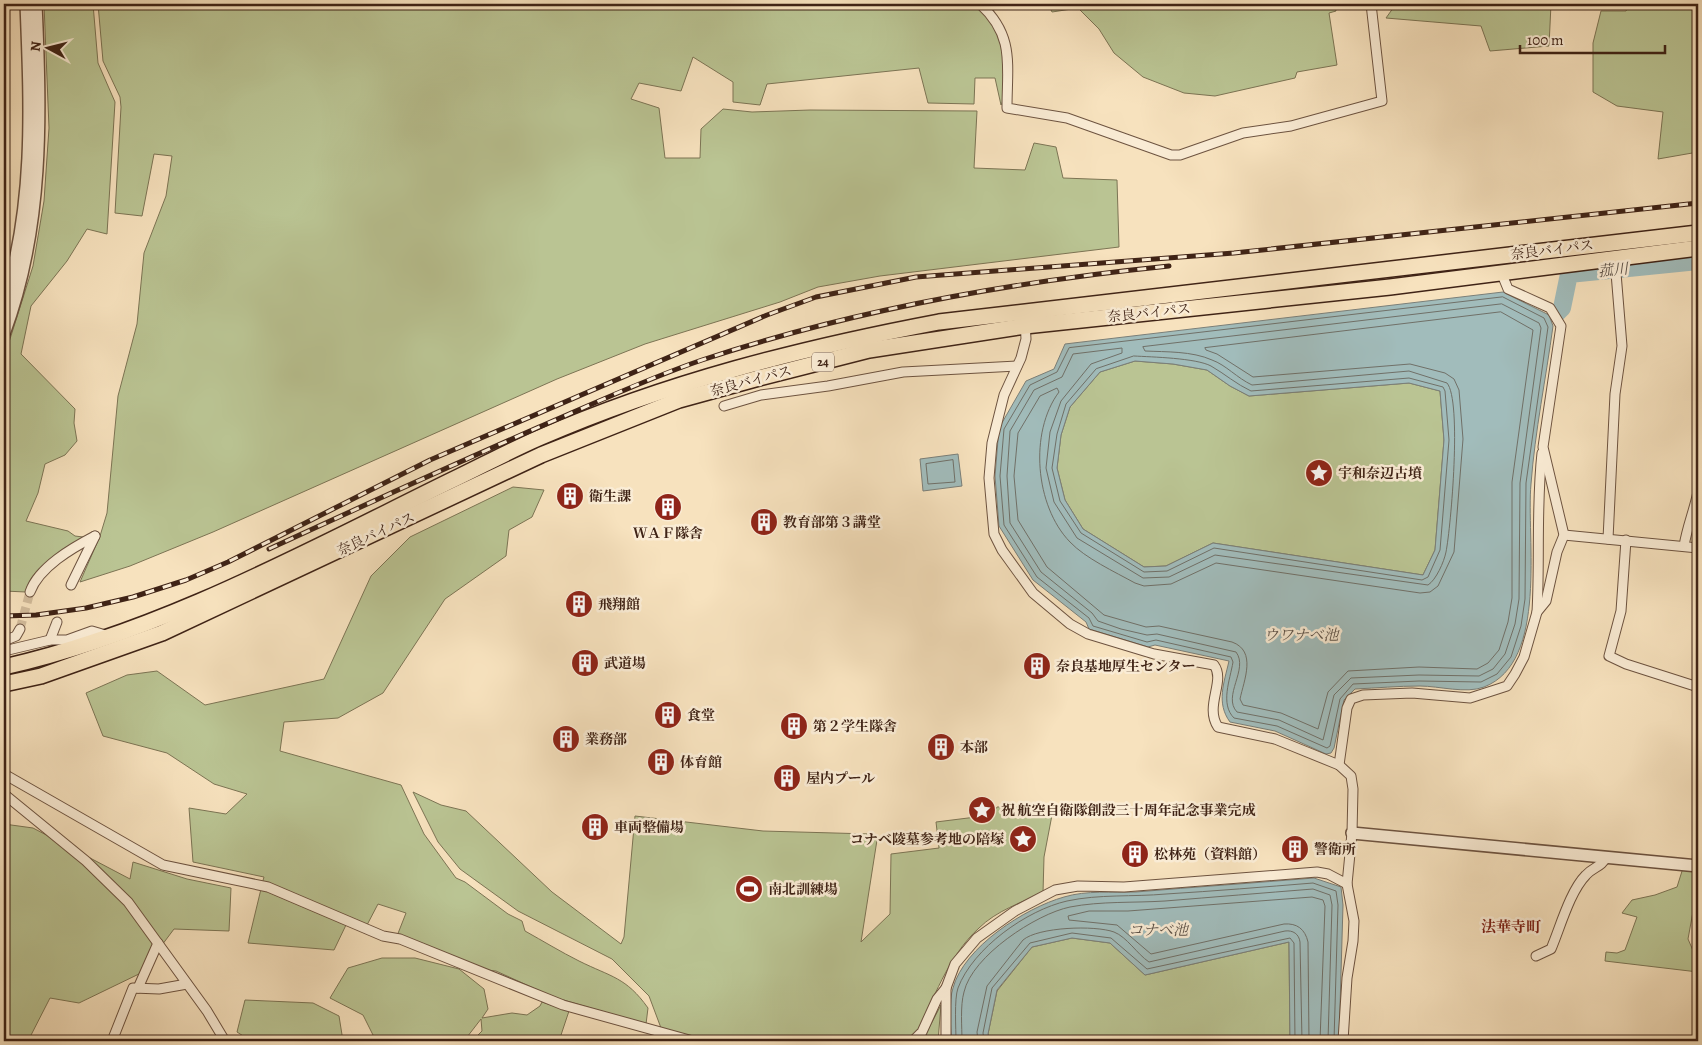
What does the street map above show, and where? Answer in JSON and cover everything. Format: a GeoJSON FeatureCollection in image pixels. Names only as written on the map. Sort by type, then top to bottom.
{"type":"FeatureCollection","features":[{"type":"Feature","properties":{"kind":"highway","name":"奈良バイパス"},"geometry":{"type":"LineString","coordinates":[[4,684],[50,674],[162,633],[542,455],[679,400],[769,375],[869,350],[1025,318],[1698,233]]}},
{"type":"Feature","properties":{"kind":"highway","name":"奈良バイパス"},"geometry":{"type":"LineString","coordinates":[[4,667],[111,636],[206,599],[539,438],[658,392],[766,359],[866,336],[939,322],[1025,318],[1380,288],[1698,248]]}},
{"type":"Feature","properties":{"kind":"street"},"geometry":{"type":"LineString","coordinates":[[4,302],[22,224],[29,163],[30,112],[26,4]]}},
{"type":"Feature","properties":{"kind":"street"},"geometry":{"type":"LineString","coordinates":[[4,334],[26,258],[38,171],[40,92],[36,4]]}},
{"type":"Feature","properties":{"kind":"street"},"geometry":{"type":"LineString","coordinates":[[980,4],[987,10],[1005,38],[1008,53],[1007,108],[1067,118],[1171,155],[1180,156],[1243,133],[1291,126],[1382,101],[1371,4]]}},
{"type":"Feature","properties":{"kind":"street"},"geometry":{"type":"LineString","coordinates":[[1339,765],[1347,708],[1351,699],[1363,695],[1412,693],[1470,698],[1498,691],[1507,686],[1524,656],[1537,612],[1540,568],[1538,487],[1561,326],[1550,308],[1508,289],[1501,272]]}},
{"type":"Feature","properties":{"kind":"street"},"geometry":{"type":"LineString","coordinates":[[1608,538],[1615,394],[1622,346],[1616,273]]}},
{"type":"Feature","properties":{"kind":"street"},"geometry":{"type":"LineString","coordinates":[[1025,318],[1026,339],[1004,395],[992,443],[989,478],[994,534],[1002,550],[1033,593],[1070,624],[1088,634],[1177,660],[1214,665],[1218,674],[1212,713],[1218,727],[1275,739],[1339,765],[1351,776],[1353,789],[1352,833],[1347,884],[1354,922],[1353,941],[1346,978],[1343,1041]]}},
{"type":"Feature","properties":{"kind":"street"},"geometry":{"type":"LineString","coordinates":[[724,406],[775,394],[903,372],[1017,366]]}},
{"type":"Feature","properties":{"kind":"street"},"geometry":{"type":"LineString","coordinates":[[769,375],[775,394]]}},
{"type":"Feature","properties":{"kind":"street"},"geometry":{"type":"LineString","coordinates":[[1537,612],[1546,601],[1557,552],[1564,535],[1543,447]]}},
{"type":"Feature","properties":{"kind":"street"},"geometry":{"type":"LineString","coordinates":[[1684,546],[1687,524],[1694,510],[1698,492]]}},
{"type":"Feature","properties":{"kind":"street"},"geometry":{"type":"LineString","coordinates":[[1564,535],[1698,548]]}},
{"type":"Feature","properties":{"kind":"street"},"geometry":{"type":"LineString","coordinates":[[30,592],[39,576],[80,544],[94,536],[71,584]]}},
{"type":"Feature","properties":{"kind":"street"},"geometry":{"type":"LineString","coordinates":[[1626,540],[1621,610],[1609,656],[1626,664],[1698,687]]}},
{"type":"Feature","properties":{"kind":"street"},"geometry":{"type":"LineString","coordinates":[[50,640],[57,622]]}},
{"type":"Feature","properties":{"kind":"street"},"geometry":{"type":"LineString","coordinates":[[4,641],[16,636],[20,629]]}},
{"type":"Feature","properties":{"kind":"street"},"geometry":{"type":"LineString","coordinates":[[4,650],[50,640],[66,640],[92,631],[111,636]]}},
{"type":"Feature","properties":{"kind":"street"},"geometry":{"type":"LineString","coordinates":[[4,774],[163,865],[268,888],[383,936],[400,939],[563,1005],[693,1041]]}},
{"type":"Feature","properties":{"kind":"street"},"geometry":{"type":"LineString","coordinates":[[4,794],[86,861],[128,902],[207,1010],[225,1041]]}},
{"type":"Feature","properties":{"kind":"street"},"geometry":{"type":"LineString","coordinates":[[1352,833],[1698,866]]}},
{"type":"Feature","properties":{"kind":"street"},"geometry":{"type":"LineString","coordinates":[[1536,956],[1552,949],[1573,895],[1586,875],[1603,864],[1606,857]]}},
{"type":"Feature","properties":{"kind":"street"},"geometry":{"type":"LineString","coordinates":[[913,1041],[922,1032],[937,999],[946,988],[956,964],[977,938],[1015,911],[1055,890],[1078,886],[1124,888],[1317,872],[1328,874],[1347,884]]}},
{"type":"Feature","properties":{"kind":"street"},"geometry":{"type":"LineString","coordinates":[[138,988],[158,943]]}},
{"type":"Feature","properties":{"kind":"street"},"geometry":{"type":"LineString","coordinates":[[112,1041],[132,988],[159,990],[187,984]]}},
{"type":"Feature","properties":{"kind":"street"},"geometry":{"type":"LineString","coordinates":[[946,988],[946,1041]]}},
{"type":"Feature","properties":{"kind":"green space"},"geometry":{"type":"Polygon","coordinates":[[[44,4],[93,4],[98,63],[115,102],[107,234],[87,229],[67,261],[31,306],[21,354],[75,409],[74,423],[77,441],[65,455],[45,464],[38,493],[26,521],[68,531],[75,536],[83,537],[40,567],[29,583],[26,592],[4,591],[4,358],[33,266],[44,201],[49,128],[44,4]]]}},
{"type":"Feature","properties":{"kind":"green space"},"geometry":{"type":"Polygon","coordinates":[[[98,4],[975,4],[991,22],[1003,42],[1006,74],[1001,105],[995,78],[975,78],[974,104],[928,103],[919,68],[767,84],[760,105],[733,102],[733,82],[693,57],[681,91],[639,83],[631,99],[659,108],[665,158],[700,158],[701,129],[723,109],[752,112],[810,110],[977,111],[974,168],[1025,170],[1034,143],[1056,147],[1063,178],[1117,180],[1119,247],[880,276],[818,287],[780,302],[645,344],[557,379],[213,532],[130,566],[80,582],[100,536],[107,513],[118,396],[137,324],[144,253],[166,196],[172,156],[154,154],[142,216],[115,213],[121,107],[120,97],[103,61],[98,4]]]}},
{"type":"Feature","properties":{"kind":"green space"},"geometry":{"type":"Polygon","coordinates":[[[1048,4],[1335,4],[1336,11],[1329,13],[1337,65],[1297,72],[1295,78],[1215,96],[1184,93],[1143,77],[1114,53],[1099,29],[1078,8],[1052,12],[1048,4]]]}},
{"type":"Feature","properties":{"kind":"green space"},"geometry":{"type":"Polygon","coordinates":[[[1396,4],[1551,4],[1549,46],[1490,51],[1481,26],[1386,18],[1396,4]]]}},
{"type":"Feature","properties":{"kind":"green space"},"geometry":{"type":"Polygon","coordinates":[[[1629,4],[1698,4],[1698,152],[1658,159],[1663,112],[1617,106],[1593,92],[1593,43],[1601,11],[1626,11],[1629,4]]]}},
{"type":"Feature","properties":{"kind":"green space"},"geometry":{"type":"Polygon","coordinates":[[[1135,361],[1173,364],[1207,370],[1249,396],[1409,383],[1440,391],[1444,440],[1435,550],[1423,575],[1213,543],[1166,566],[1144,567],[1083,529],[1065,500],[1057,468],[1061,435],[1070,407],[1100,372],[1135,361]]]}},
{"type":"Feature","properties":{"kind":"green space"},"geometry":{"type":"Polygon","coordinates":[[[513,487],[544,490],[532,517],[509,530],[506,556],[445,599],[383,693],[338,718],[284,722],[280,751],[401,785],[424,834],[456,878],[465,882],[508,914],[522,921],[525,931],[572,958],[625,984],[648,1008],[646,1024],[553,997],[496,971],[476,969],[397,936],[406,913],[378,904],[367,925],[262,884],[264,877],[193,862],[189,808],[226,814],[247,794],[214,784],[167,753],[103,736],[86,693],[127,675],[157,671],[205,705],[324,679],[371,576],[410,537],[513,487]]]}},
{"type":"Feature","properties":{"kind":"green space"},"geometry":{"type":"Polygon","coordinates":[[[413,792],[441,805],[466,811],[552,892],[621,944],[624,937],[635,816],[763,831],[870,834],[877,840],[861,942],[890,914],[891,854],[939,848],[936,822],[992,815],[997,807],[1043,807],[1052,815],[1044,857],[1043,893],[993,917],[968,939],[942,979],[915,1038],[908,1041],[705,1041],[661,1028],[649,996],[612,959],[518,911],[460,869],[438,842],[413,792]]]}},
{"type":"Feature","properties":{"kind":"green space"},"geometry":{"type":"Polygon","coordinates":[[[4,824],[33,828],[130,879],[133,862],[187,879],[231,888],[229,931],[174,929],[141,973],[79,1003],[50,998],[28,1041],[4,1041],[4,824]]]}},
{"type":"Feature","properties":{"kind":"green space"},"geometry":{"type":"Polygon","coordinates":[[[1683,868],[1698,869],[1698,884],[1688,939],[1698,962],[1698,972],[1605,961],[1606,952],[1617,953],[1625,950],[1637,917],[1622,913],[1632,900],[1655,895],[1677,887],[1683,868]]]}},
{"type":"Feature","properties":{"kind":"green space"},"geometry":{"type":"Polygon","coordinates":[[[261,889],[346,925],[334,950],[248,943],[261,889]]]}},
{"type":"Feature","properties":{"kind":"green space"},"geometry":{"type":"Polygon","coordinates":[[[1072,938],[1110,943],[1145,975],[1289,942],[1290,1041],[990,1041],[988,1034],[997,991],[1032,947],[1072,938]]]}},
{"type":"Feature","properties":{"kind":"green space"},"geometry":{"type":"Polygon","coordinates":[[[382,958],[415,958],[459,969],[484,989],[488,1009],[482,1018],[512,1013],[527,1015],[540,1006],[542,1002],[569,1011],[559,1041],[472,1041],[482,1031],[481,1019],[464,1041],[425,1036],[420,1041],[386,1041],[374,1037],[363,1015],[330,998],[348,968],[382,958]]]}},
{"type":"Feature","properties":{"kind":"green space"},"geometry":{"type":"Polygon","coordinates":[[[245,1000],[313,1003],[339,1016],[343,1041],[251,1041],[237,1032],[245,1000]]]}},
{"type":"Feature","properties":{"kind":"green space"},"geometry":{"type":"Polygon","coordinates":[[[941,1005],[938,1041],[922,1041],[941,1005]]]}},
{"type":"Feature","properties":{"kind":"water","name":"ウワナベ池"},"geometry":{"type":"Polygon","coordinates":[[[1503,292],[1549,315],[1553,326],[1531,484],[1530,596],[1526,626],[1518,652],[1504,673],[1484,687],[1469,690],[1427,686],[1355,689],[1344,700],[1334,748],[1331,753],[1326,754],[1275,731],[1230,722],[1223,708],[1222,700],[1223,685],[1229,661],[1155,645],[1148,647],[1089,629],[1086,622],[1033,580],[999,526],[995,476],[999,428],[1026,381],[1054,369],[1065,344],[1503,292]],[[1135,361],[1100,372],[1070,407],[1061,435],[1057,468],[1065,500],[1083,529],[1144,567],[1166,566],[1213,543],[1423,575],[1435,550],[1444,440],[1440,391],[1409,383],[1249,396],[1207,370],[1173,364],[1135,361]]]}},
{"type":"Feature","properties":{"kind":"water"},"geometry":{"type":"Polygon","coordinates":[[[958,454],[962,486],[923,491],[920,459],[958,454]]]}},
{"type":"Feature","properties":{"kind":"water","name":"コナベ池"},"geometry":{"type":"Polygon","coordinates":[[[1314,878],[1341,887],[1343,905],[1339,1041],[1290,1041],[1289,942],[1145,975],[1110,943],[1072,938],[1032,947],[997,990],[988,1034],[990,1041],[952,1041],[950,1014],[953,988],[959,973],[969,958],[998,931],[1048,902],[1082,893],[1136,892],[1314,878]]]}},
{"type":"Feature","properties":{"kind":"waterway","name":"菰川"},"geometry":{"type":"LineString","coordinates":[[1557,313],[1562,308],[1569,274],[1698,261]]}},
{"type":"Feature","properties":{"kind":"tunnel"},"geometry":{"type":"LineString","coordinates":[[20,629],[30,592]]}},
{"type":"Feature","properties":{"kind":"railway"},"geometry":{"type":"LineString","coordinates":[[4,616],[36,615],[86,608],[133,597],[186,580],[228,562],[430,460],[767,315],[816,297],[916,277],[1234,253],[1698,203]]}},
{"type":"Feature","properties":{"kind":"railway"},"geometry":{"type":"LineString","coordinates":[[269,549],[640,383],[681,367],[759,342],[816,326],[933,300],[1051,280],[1169,266]]}},
{"type":"Feature","properties":{"kind":"place","name":"宇和奈辺古墳"},"geometry":{"type":"Point","coordinates":[1319,473]}},
{"type":"Feature","properties":{"kind":"place","name":"衛生課"},"geometry":{"type":"Point","coordinates":[570,496]}},
{"type":"Feature","properties":{"kind":"place","name":"ＷＡＦ隊舎"},"geometry":{"type":"Point","coordinates":[668,507]}},
{"type":"Feature","properties":{"kind":"place","name":"教育部第３講堂"},"geometry":{"type":"Point","coordinates":[764,522]}},
{"type":"Feature","properties":{"kind":"place","name":"飛翔館"},"geometry":{"type":"Point","coordinates":[579,604]}},
{"type":"Feature","properties":{"kind":"place","name":"武道場"},"geometry":{"type":"Point","coordinates":[585,663]}},
{"type":"Feature","properties":{"kind":"place","name":"奈良基地厚生センター"},"geometry":{"type":"Point","coordinates":[1037,666]}},
{"type":"Feature","properties":{"kind":"place","name":"食堂"},"geometry":{"type":"Point","coordinates":[668,715]}},
{"type":"Feature","properties":{"kind":"place","name":"第２学生隊舎"},"geometry":{"type":"Point","coordinates":[794,726]}},
{"type":"Feature","properties":{"kind":"place","name":"業務部"},"geometry":{"type":"Point","coordinates":[566,739]}},
{"type":"Feature","properties":{"kind":"place","name":"本部"},"geometry":{"type":"Point","coordinates":[941,747]}},
{"type":"Feature","properties":{"kind":"place","name":"体育館"},"geometry":{"type":"Point","coordinates":[661,762]}},
{"type":"Feature","properties":{"kind":"place","name":"屋内プール"},"geometry":{"type":"Point","coordinates":[787,778]}},
{"type":"Feature","properties":{"kind":"place","name":"祝 航空自衛隊創設三十周年記念事業完成"},"geometry":{"type":"Point","coordinates":[982,810]}},
{"type":"Feature","properties":{"kind":"place","name":"車両整備場"},"geometry":{"type":"Point","coordinates":[595,827]}},
{"type":"Feature","properties":{"kind":"place","name":"コナベ陵墓参考地の陪塚"},"geometry":{"type":"Point","coordinates":[1023,839]}},
{"type":"Feature","properties":{"kind":"place","name":"警衛所"},"geometry":{"type":"Point","coordinates":[1295,849]}},
{"type":"Feature","properties":{"kind":"place","name":"松林苑（資料館）"},"geometry":{"type":"Point","coordinates":[1135,854]}},
{"type":"Feature","properties":{"kind":"place","name":"南北訓練場"},"geometry":{"type":"Point","coordinates":[749,889]}},
{"type":"Feature","properties":{"kind":"district","name":"法華寺町"},"geometry":{"type":"Point","coordinates":[1511,927]}}]}
